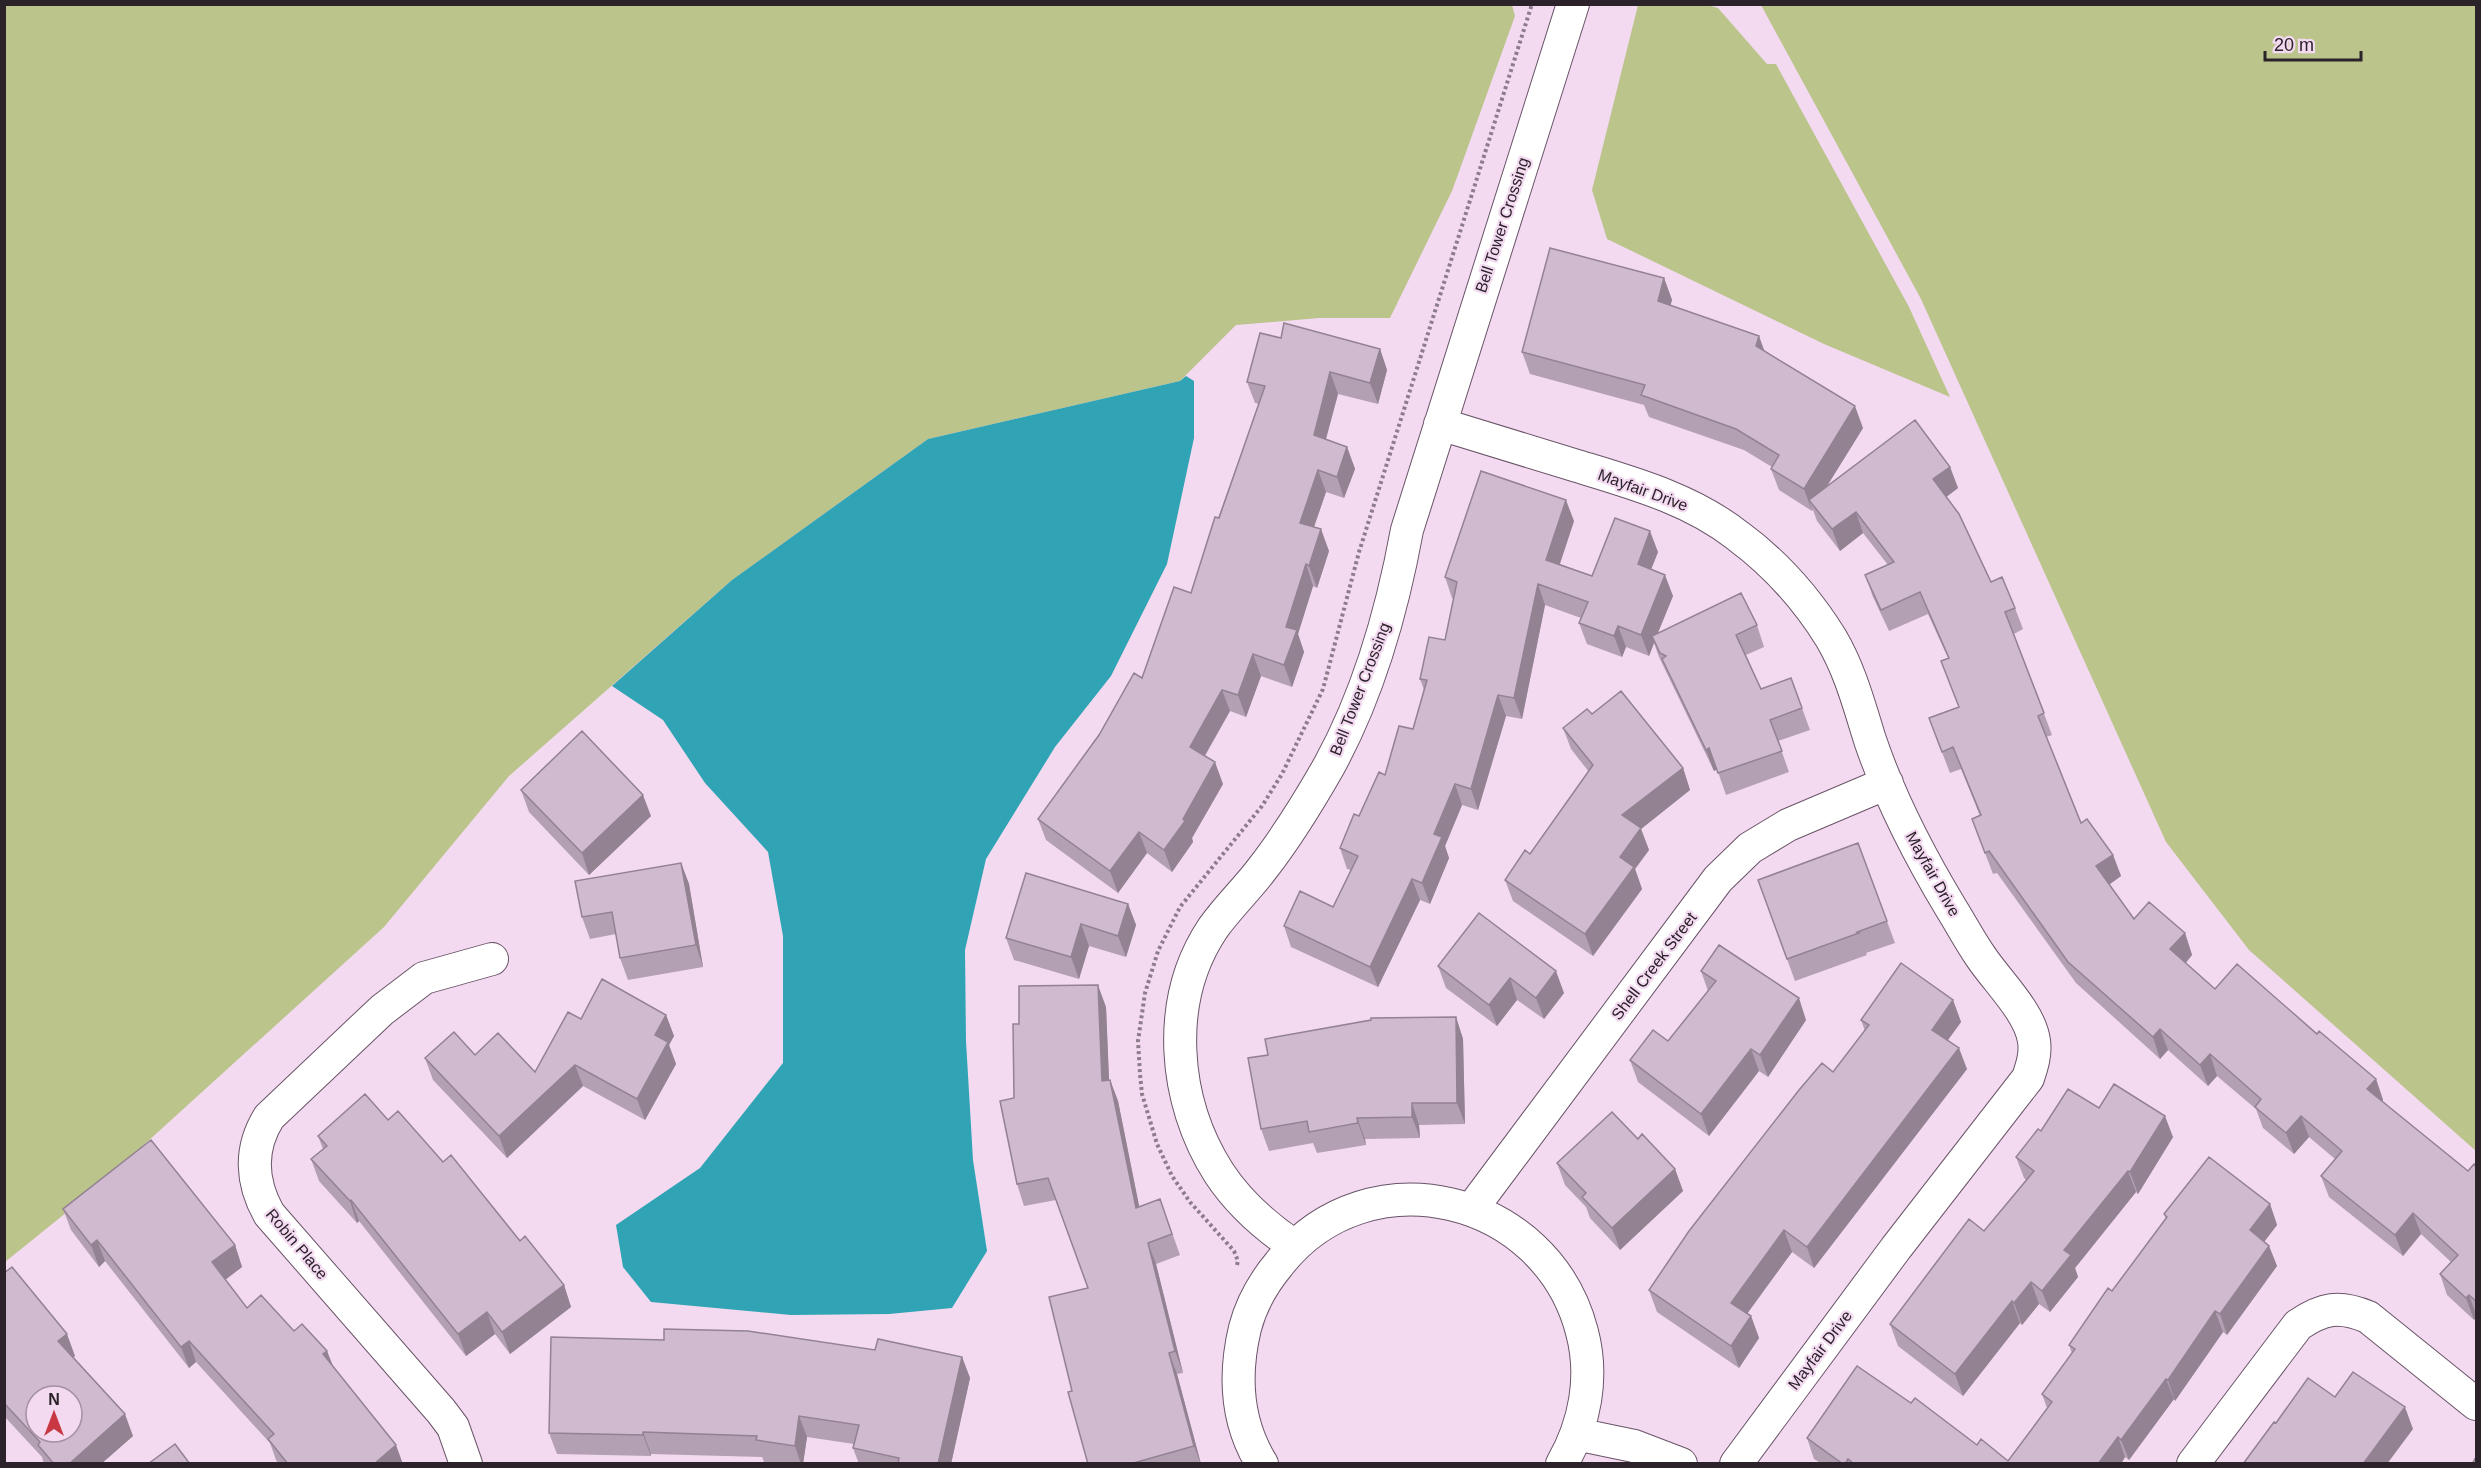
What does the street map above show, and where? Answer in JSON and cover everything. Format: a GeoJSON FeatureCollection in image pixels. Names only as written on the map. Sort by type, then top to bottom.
{"type":"FeatureCollection","features":[{"type":"Feature","properties":{"kind":"street","name":"Bell Tower Crossing"},"geometry":{"type":"LineString","coordinates":[[1293,1245],[1276,1234],[1245,1206],[1220,1174],[1200,1137],[1187,1098],[1180,1058],[1180,1019],[1184,1000],[1195,964],[1213,929],[1263,867],[1310,799],[1348,726],[1384,630],[1400,571],[1407,530],[1573,4]]}},
{"type":"Feature","properties":{"kind":"street","name":"Mayfair Drive"},"geometry":{"type":"LineString","coordinates":[[1440,424],[1640,486],[1706,514],[1764,556],[1790,582],[1813,610],[1832,640],[1853,683],[1870,740],[1887,783],[1905,825],[1934,880],[1981,958],[2028,1023],[2034,1041],[2034,1060],[2028,1078],[1896,1248],[1736,1464]]}},
{"type":"Feature","properties":{"kind":"street","name":"Shell Creek Street"},"geometry":{"type":"LineString","coordinates":[[1471,1210],[1718,879],[1750,848],[1788,825],[1887,783]]}},
{"type":"Feature","properties":{"kind":"street","name":"Robin Place"},"geometry":{"type":"LineString","coordinates":[[466,1464],[453,1427],[441,1411],[269,1215],[255,1182],[255,1147],[260,1131],[269,1117],[382,1010],[424,978],[492,959]]}},
{"type":"Feature","properties":{"kind":"street"},"geometry":{"type":"LineString","coordinates":[[1262,1464],[1247,1431],[1240,1405],[1238,1378],[1240,1348],[1247,1320],[1266,1280],[1293,1245],[1316,1228],[1342,1214],[1369,1205],[1397,1200],[1426,1200],[1455,1204],[1508,1227],[1531,1244],[1551,1265],[1566,1288],[1578,1314],[1585,1342],[1588,1369],[1586,1397],[1576,1434],[1562,1464]]}},
{"type":"Feature","properties":{"kind":"street"},"geometry":{"type":"LineString","coordinates":[[2193,1464],[2298,1325],[2314,1314],[2331,1309],[2350,1310],[2368,1317],[2476,1404]]}},
{"type":"Feature","properties":{"kind":"street"},"geometry":{"type":"LineString","coordinates":[[1576,1434],[1634,1446],[1681,1464]]}},
{"type":"Feature","properties":{"kind":"green space"},"geometry":{"type":"Polygon","coordinates":[[[5,5],[1512,5],[1515,16],[1452,191],[1390,318],[1319,318],[1236,325],[1180,381],[928,439],[732,580],[509,776],[384,927],[93,1191],[5,1262],[5,5]]]}},
{"type":"Feature","properties":{"kind":"green space"},"geometry":{"type":"Polygon","coordinates":[[[1638,5],[1707,5],[1718,8],[1767,64],[1776,64],[1909,307],[1950,397],[1824,344],[1607,239],[1592,190],[1638,5]]]}},
{"type":"Feature","properties":{"kind":"green space"},"geometry":{"type":"Polygon","coordinates":[[[1761,5],[2476,5],[2476,1151],[2249,950],[2166,842],[1921,299],[1761,5]]]}},
{"type":"Feature","properties":{"kind":"water"},"geometry":{"type":"Polygon","coordinates":[[[1186,376],[1194,381],[1194,438],[1167,564],[1111,676],[1055,747],[986,859],[965,950],[966,1041],[973,1160],[987,1251],[952,1308],[889,1314],[791,1315],[651,1302],[623,1267],[616,1225],[700,1168],[783,1063],[783,936],[768,852],[705,783],[663,720],[612,686],[732,580],[928,439],[1180,381],[1186,376]]]}},
{"type":"Feature","properties":{"kind":"building"},"geometry":{"type":"Polygon","coordinates":[[[1550,248],[1664,278],[1658,301],[1759,336],[1756,346],[1855,406],[1804,489],[1771,469],[1779,455],[1736,429],[1641,395],[1645,385],[1522,352],[1550,248]]]}},
{"type":"Feature","properties":{"kind":"building"},"geometry":{"type":"Polygon","coordinates":[[[1284,323],[1380,349],[1370,383],[1330,372],[1314,435],[1347,447],[1337,477],[1318,470],[1300,523],[1321,529],[1309,566],[1306,564],[1286,627],[1297,630],[1284,665],[1253,654],[1238,695],[1222,690],[1190,747],[1215,762],[1183,819],[1185,821],[1164,850],[1139,832],[1110,871],[1038,819],[1099,735],[1134,673],[1142,678],[1174,587],[1191,593],[1215,517],[1219,518],[1265,386],[1247,382],[1260,333],[1281,338],[1284,323]]]}},
{"type":"Feature","properties":{"kind":"building"},"geometry":{"type":"Polygon","coordinates":[[[1915,420],[1950,467],[1933,479],[1959,514],[1991,582],[2002,577],[2015,608],[2005,612],[2044,713],[2038,716],[2081,823],[2087,819],[2113,855],[2096,866],[2134,919],[2149,902],[2185,933],[2170,949],[2215,989],[2237,964],[2317,1034],[2319,1031],[2376,1079],[2367,1089],[2468,1171],[2474,1164],[2476,1167],[2476,1301],[2469,1295],[2466,1298],[2440,1274],[2458,1255],[2413,1213],[2395,1235],[2321,1176],[2342,1151],[2301,1116],[2286,1133],[2255,1107],[2261,1099],[2210,1054],[2200,1065],[2160,1029],[2153,1037],[2068,962],[1989,851],[1985,853],[1972,819],[1981,815],[1953,747],[1942,752],[1929,718],[1959,707],[1941,661],[1949,658],[1920,592],[1881,610],[1865,575],[1894,562],[1856,512],[1832,529],[1809,500],[1915,420]]]}},
{"type":"Feature","properties":{"kind":"building"},"geometry":{"type":"Polygon","coordinates":[[[1481,471],[1566,500],[1546,560],[1592,576],[1615,518],[1650,531],[1638,564],[1665,575],[1641,635],[1618,626],[1614,636],[1579,623],[1588,602],[1538,584],[1514,698],[1498,695],[1471,789],[1455,784],[1434,834],[1442,837],[1422,883],[1412,879],[1370,967],[1284,926],[1300,891],[1333,907],[1358,856],[1340,848],[1354,814],[1359,816],[1379,772],[1385,775],[1399,726],[1413,729],[1427,680],[1420,679],[1429,637],[1445,640],[1457,582],[1445,577],[1481,471]]]}},
{"type":"Feature","properties":{"kind":"building"},"geometry":{"type":"Polygon","coordinates":[[[1741,593],[1757,625],[1736,635],[1761,689],[1791,678],[1802,708],[1770,720],[1782,751],[1718,773],[1709,748],[1706,750],[1662,659],[1666,656],[1660,653],[1652,636],[1741,593]]]}},
{"type":"Feature","properties":{"kind":"building"},"geometry":{"type":"Polygon","coordinates":[[[1621,691],[1683,768],[1622,815],[1641,828],[1620,857],[1634,867],[1585,934],[1505,880],[1525,850],[1530,854],[1593,765],[1563,728],[1587,709],[1592,714],[1621,691]]]}},
{"type":"Feature","properties":{"kind":"building"},"geometry":{"type":"Polygon","coordinates":[[[582,731],[643,795],[582,853],[521,790],[582,731]]]}},
{"type":"Feature","properties":{"kind":"building"},"geometry":{"type":"Polygon","coordinates":[[[1858,843],[1887,921],[1787,959],[1758,880],[1858,843]]]}},
{"type":"Feature","properties":{"kind":"building"},"geometry":{"type":"Polygon","coordinates":[[[681,863],[696,945],[620,958],[612,912],[582,917],[575,881],[681,863]]]}},
{"type":"Feature","properties":{"kind":"building"},"geometry":{"type":"Polygon","coordinates":[[[1026,873],[1128,904],[1118,936],[1081,924],[1071,957],[1006,938],[1026,873]]]}},
{"type":"Feature","properties":{"kind":"building"},"geometry":{"type":"Polygon","coordinates":[[[1479,913],[1556,971],[1536,998],[1510,978],[1489,1005],[1438,966],[1479,913]]]}},
{"type":"Feature","properties":{"kind":"building"},"geometry":{"type":"Polygon","coordinates":[[[1719,945],[1799,998],[1760,1055],[1751,1049],[1701,1114],[1630,1060],[1653,1030],[1668,1041],[1716,981],[1701,971],[1719,945]]]}},
{"type":"Feature","properties":{"kind":"building"},"geometry":{"type":"Polygon","coordinates":[[[1901,963],[1953,1000],[1932,1030],[1959,1048],[1807,1247],[1784,1230],[1731,1303],[1751,1316],[1731,1346],[1649,1290],[1689,1231],[1799,1090],[1822,1063],[1833,1072],[1869,1025],[1861,1020],[1901,963]]]}},
{"type":"Feature","properties":{"kind":"building"},"geometry":{"type":"Polygon","coordinates":[[[602,979],[666,1015],[655,1035],[668,1042],[637,1099],[575,1065],[499,1136],[425,1058],[454,1032],[475,1055],[498,1033],[535,1072],[568,1012],[581,1019],[602,979]]]}},
{"type":"Feature","properties":{"kind":"building"},"geometry":{"type":"Polygon","coordinates":[[[1098,985],[1102,1081],[1110,1080],[1136,1208],[1160,1199],[1172,1234],[1148,1243],[1175,1351],[1169,1353],[1194,1446],[1130,1464],[1088,1464],[1068,1392],[1072,1391],[1049,1297],[1088,1288],[1048,1178],[1017,1184],[1000,1101],[1014,1098],[1013,1024],[1019,1024],[1019,986],[1098,985]]]}},
{"type":"Feature","properties":{"kind":"building"},"geometry":{"type":"Polygon","coordinates":[[[1456,1017],[1457,1103],[1412,1103],[1412,1117],[1357,1118],[1358,1123],[1309,1132],[1307,1121],[1261,1129],[1248,1058],[1268,1055],[1265,1039],[1371,1020],[1371,1018],[1456,1017]]]}},
{"type":"Feature","properties":{"kind":"building"},"geometry":{"type":"Polygon","coordinates":[[[2114,1084],[2165,1116],[2130,1172],[2128,1171],[2064,1250],[2071,1255],[2042,1291],[2031,1282],[2014,1303],[2012,1301],[1955,1374],[1890,1324],[1969,1219],[1984,1231],[2034,1171],[2016,1157],[2038,1129],[2041,1131],[2068,1089],[2099,1108],[2114,1084]]]}},
{"type":"Feature","properties":{"kind":"building"},"geometry":{"type":"Polygon","coordinates":[[[365,1094],[388,1120],[398,1111],[443,1162],[451,1155],[520,1241],[525,1236],[564,1285],[502,1332],[487,1312],[458,1334],[351,1200],[311,1159],[327,1146],[318,1136],[365,1094]]]}},
{"type":"Feature","properties":{"kind":"building"},"geometry":{"type":"Polygon","coordinates":[[[1612,1112],[1638,1139],[1642,1134],[1675,1169],[1612,1228],[1582,1197],[1586,1193],[1557,1163],[1612,1112]]]}},
{"type":"Feature","properties":{"kind":"building"},"geometry":{"type":"Polygon","coordinates":[[[151,1140],[235,1245],[212,1262],[247,1308],[261,1295],[294,1331],[302,1324],[327,1351],[323,1354],[396,1445],[374,1464],[288,1464],[268,1439],[274,1434],[189,1341],[181,1347],[97,1240],[91,1245],[63,1209],[151,1140]]]}},
{"type":"Feature","properties":{"kind":"building"},"geometry":{"type":"Polygon","coordinates":[[[2209,1157],[2270,1204],[2250,1230],[2269,1246],[2220,1314],[2215,1311],[2168,1380],[2166,1379],[2121,1440],[2118,1437],[2098,1464],[1854,1464],[1848,1459],[1843,1464],[1807,1438],[1857,1366],[1911,1403],[1915,1398],[1977,1445],[1981,1439],[2008,1461],[2052,1402],[2042,1394],[2075,1349],[2069,1345],[2108,1288],[2112,1291],[2167,1217],[2164,1214],[2209,1157]]]}},
{"type":"Feature","properties":{"kind":"building"},"geometry":{"type":"Polygon","coordinates":[[[12,1267],[67,1334],[58,1341],[125,1414],[69,1464],[54,1464],[38,1445],[84,1444],[84,1384],[24,1384],[24,1425],[4,1403],[4,1273],[12,1267]]]}},
{"type":"Feature","properties":{"kind":"building"},"geometry":{"type":"Polygon","coordinates":[[[664,1329],[748,1331],[875,1350],[878,1339],[962,1357],[938,1464],[898,1464],[899,1458],[853,1448],[859,1425],[799,1416],[795,1446],[756,1440],[757,1436],[643,1432],[643,1435],[549,1433],[551,1337],[664,1340],[664,1329]]]}},
{"type":"Feature","properties":{"kind":"building"},"geometry":{"type":"Polygon","coordinates":[[[2353,1372],[2405,1407],[2363,1464],[2243,1464],[2308,1378],[2335,1397],[2353,1372]]]}},
{"type":"Feature","properties":{"kind":"building"},"geometry":{"type":"Polygon","coordinates":[[[175,1444],[190,1464],[148,1464],[175,1444]]]}}]}
